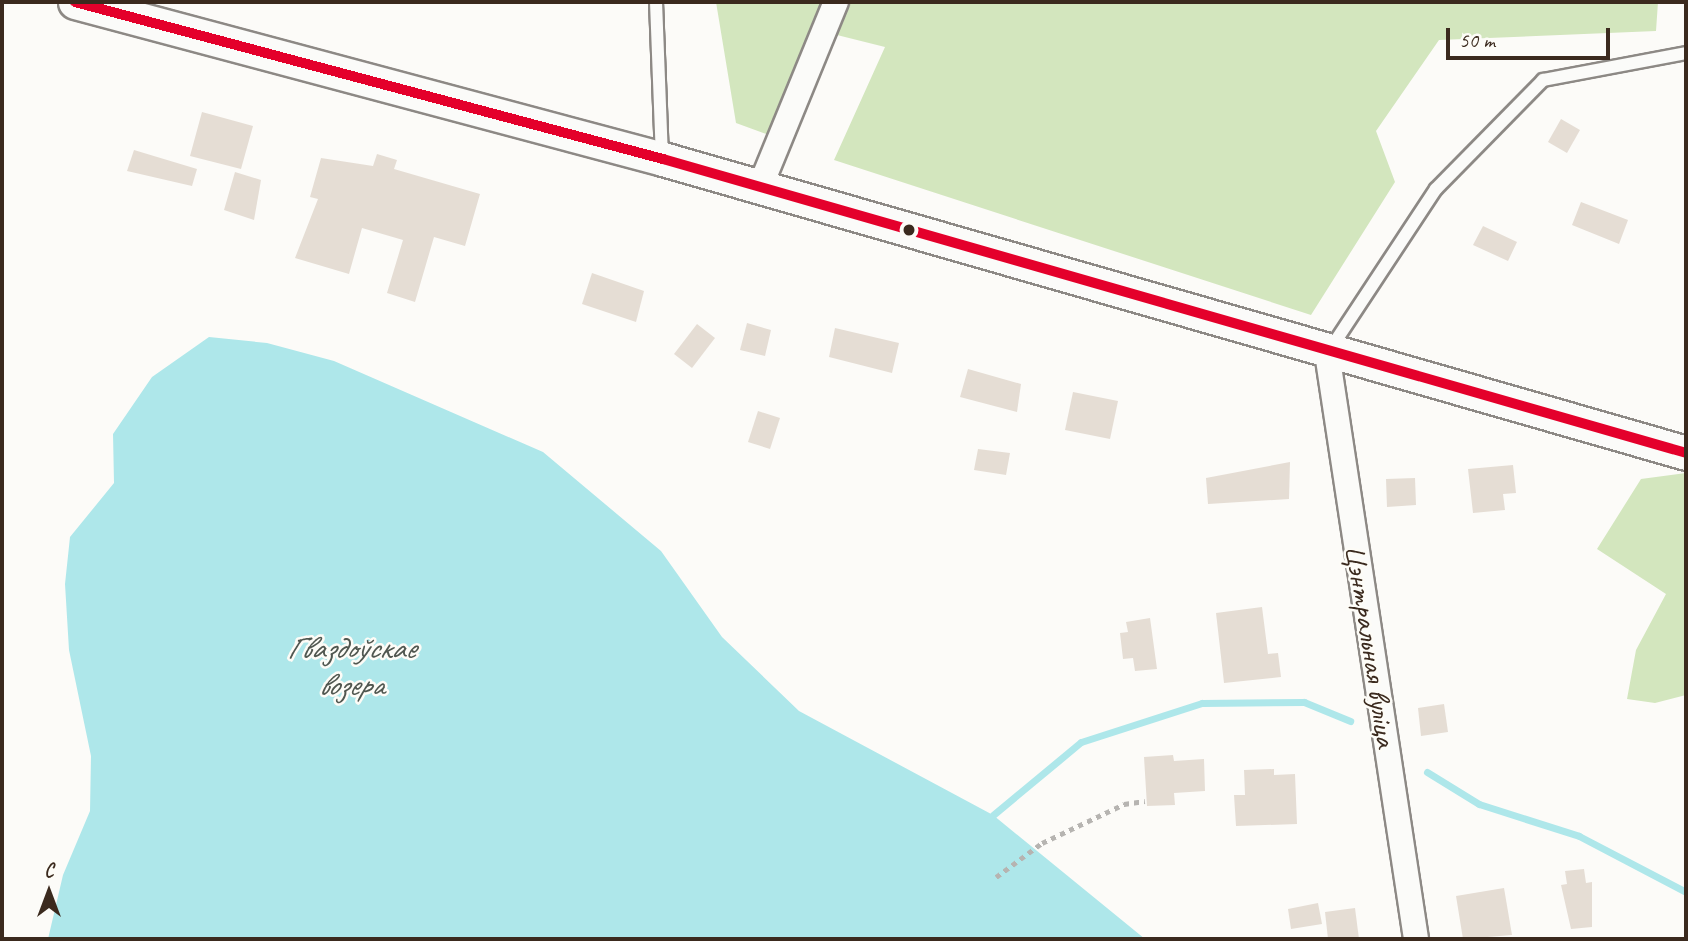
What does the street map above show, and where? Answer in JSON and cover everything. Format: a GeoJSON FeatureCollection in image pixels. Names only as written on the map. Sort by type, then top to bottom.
{"type":"FeatureCollection","features":[{"type":"Feature","properties":{"kind":"street"},"geometry":{"type":"LineString","coordinates":[[75,2],[148,11],[1327,354],[1686,453]]}},
{"type":"Feature","properties":{"kind":"street"},"geometry":{"type":"LineString","coordinates":[[760,187],[835,2]]}},
{"type":"Feature","properties":{"kind":"street","name":"Цэнтральная вуліца"},"geometry":{"type":"LineString","coordinates":[[1327,354],[1416,939]]}},
{"type":"Feature","properties":{"kind":"lane"},"geometry":{"type":"LineString","coordinates":[[656,2],[663,159]]}},
{"type":"Feature","properties":{"kind":"lane"},"geometry":{"type":"LineString","coordinates":[[1327,354],[1436,189],[1543,80],[1686,53]]}},
{"type":"Feature","properties":{"kind":"path"},"geometry":{"type":"LineString","coordinates":[[996,877],[1042,843],[1124,804],[1145,801]]}},
{"type":"Feature","properties":{"kind":"green space"},"geometry":{"type":"Polygon","coordinates":[[[716,2],[1658,2],[1656,31],[1439,40],[1376,131],[1395,182],[1311,315],[834,160],[885,47],[833,34],[780,139],[736,123],[716,2]]]}},
{"type":"Feature","properties":{"kind":"green space"},"geometry":{"type":"Polygon","coordinates":[[[1686,473],[1686,695],[1655,703],[1627,699],[1636,650],[1666,594],[1597,549],[1641,479],[1686,473]]]}},
{"type":"Feature","properties":{"kind":"water","name":"Гваздоўскае возера"},"geometry":{"type":"Polygon","coordinates":[[[209,337],[267,343],[334,361],[543,452],[661,551],[722,637],[799,711],[993,815],[1145,939],[48,939],[63,875],[90,811],[91,756],[69,650],[65,584],[70,537],[114,483],[113,434],[152,377],[209,337]]]}},
{"type":"Feature","properties":{"kind":"building"},"geometry":{"type":"Polygon","coordinates":[[[202,112],[253,126],[241,169],[190,156],[202,112]]]}},
{"type":"Feature","properties":{"kind":"building"},"geometry":{"type":"Polygon","coordinates":[[[1561,119],[1580,130],[1567,153],[1548,142],[1561,119]]]}},
{"type":"Feature","properties":{"kind":"building"},"geometry":{"type":"Polygon","coordinates":[[[134,150],[197,169],[192,186],[127,171],[134,150]]]}},
{"type":"Feature","properties":{"kind":"building"},"geometry":{"type":"Polygon","coordinates":[[[377,154],[397,160],[394,169],[480,194],[465,246],[434,237],[415,302],[387,293],[403,240],[362,228],[349,274],[295,258],[318,199],[310,197],[321,158],[373,166],[377,154]]]}},
{"type":"Feature","properties":{"kind":"building"},"geometry":{"type":"Polygon","coordinates":[[[235,172],[261,180],[254,220],[224,210],[235,172]]]}},
{"type":"Feature","properties":{"kind":"building"},"geometry":{"type":"Polygon","coordinates":[[[1581,202],[1628,220],[1619,244],[1572,225],[1581,202]]]}},
{"type":"Feature","properties":{"kind":"building"},"geometry":{"type":"Polygon","coordinates":[[[1483,226],[1517,242],[1508,261],[1473,245],[1483,226]]]}},
{"type":"Feature","properties":{"kind":"building"},"geometry":{"type":"Polygon","coordinates":[[[592,273],[644,291],[636,322],[582,304],[592,273]]]}},
{"type":"Feature","properties":{"kind":"building"},"geometry":{"type":"Polygon","coordinates":[[[747,323],[771,330],[765,356],[740,350],[747,323]]]}},
{"type":"Feature","properties":{"kind":"building"},"geometry":{"type":"Polygon","coordinates":[[[697,324],[715,338],[692,368],[674,354],[697,324]]]}},
{"type":"Feature","properties":{"kind":"building"},"geometry":{"type":"Polygon","coordinates":[[[835,328],[899,343],[892,373],[829,357],[835,328]]]}},
{"type":"Feature","properties":{"kind":"building"},"geometry":{"type":"Polygon","coordinates":[[[968,369],[1021,384],[1017,412],[960,397],[968,369]]]}},
{"type":"Feature","properties":{"kind":"building"},"geometry":{"type":"Polygon","coordinates":[[[1073,392],[1118,401],[1110,439],[1065,430],[1073,392]]]}},
{"type":"Feature","properties":{"kind":"building"},"geometry":{"type":"Polygon","coordinates":[[[758,411],[780,418],[770,449],[748,442],[758,411]]]}},
{"type":"Feature","properties":{"kind":"building"},"geometry":{"type":"Polygon","coordinates":[[[978,449],[1010,453],[1006,475],[974,470],[978,449]]]}},
{"type":"Feature","properties":{"kind":"building"},"geometry":{"type":"Polygon","coordinates":[[[1290,462],[1289,499],[1208,504],[1206,478],[1290,462]]]}},
{"type":"Feature","properties":{"kind":"building"},"geometry":{"type":"Polygon","coordinates":[[[1513,465],[1516,493],[1503,494],[1505,510],[1473,513],[1468,469],[1513,465]]]}},
{"type":"Feature","properties":{"kind":"building"},"geometry":{"type":"Polygon","coordinates":[[[1415,478],[1416,505],[1387,507],[1386,479],[1415,478]]]}},
{"type":"Feature","properties":{"kind":"building"},"geometry":{"type":"Polygon","coordinates":[[[1262,607],[1268,654],[1278,653],[1281,677],[1224,683],[1216,613],[1262,607]]]}},
{"type":"Feature","properties":{"kind":"building"},"geometry":{"type":"Polygon","coordinates":[[[1150,618],[1157,669],[1135,671],[1133,658],[1123,659],[1120,633],[1128,632],[1126,622],[1150,618]]]}},
{"type":"Feature","properties":{"kind":"building"},"geometry":{"type":"Polygon","coordinates":[[[1444,704],[1448,732],[1421,736],[1418,708],[1444,704]]]}},
{"type":"Feature","properties":{"kind":"building"},"geometry":{"type":"Polygon","coordinates":[[[1173,755],[1174,761],[1204,759],[1205,791],[1174,793],[1175,805],[1147,806],[1144,757],[1173,755]]]}},
{"type":"Feature","properties":{"kind":"building"},"geometry":{"type":"Polygon","coordinates":[[[1274,769],[1274,775],[1295,774],[1297,824],[1236,826],[1234,795],[1245,795],[1244,770],[1274,769]]]}},
{"type":"Feature","properties":{"kind":"building"},"geometry":{"type":"Polygon","coordinates":[[[1584,869],[1586,883],[1592,882],[1592,927],[1571,929],[1561,885],[1567,884],[1565,871],[1584,869]]]}},
{"type":"Feature","properties":{"kind":"building"},"geometry":{"type":"Polygon","coordinates":[[[1504,888],[1512,935],[1463,939],[1456,896],[1504,888]]]}},
{"type":"Feature","properties":{"kind":"building"},"geometry":{"type":"Polygon","coordinates":[[[1318,903],[1322,924],[1291,929],[1288,909],[1318,903]]]}},
{"type":"Feature","properties":{"kind":"building"},"geometry":{"type":"Polygon","coordinates":[[[1355,908],[1359,939],[1328,939],[1325,912],[1355,908]]]}},
{"type":"Feature","properties":{"kind":"waterway"},"geometry":{"type":"LineString","coordinates":[[993,815],[1081,742],[1202,703],[1304,702],[1350,721]]}},
{"type":"Feature","properties":{"kind":"waterway"},"geometry":{"type":"LineString","coordinates":[[1427,772],[1479,804],[1579,836],[1686,892]]}},
{"type":"Feature","properties":{"kind":"transit line"},"geometry":{"type":"LineString","coordinates":[[75,2],[663,159],[1686,453]]}}]}
